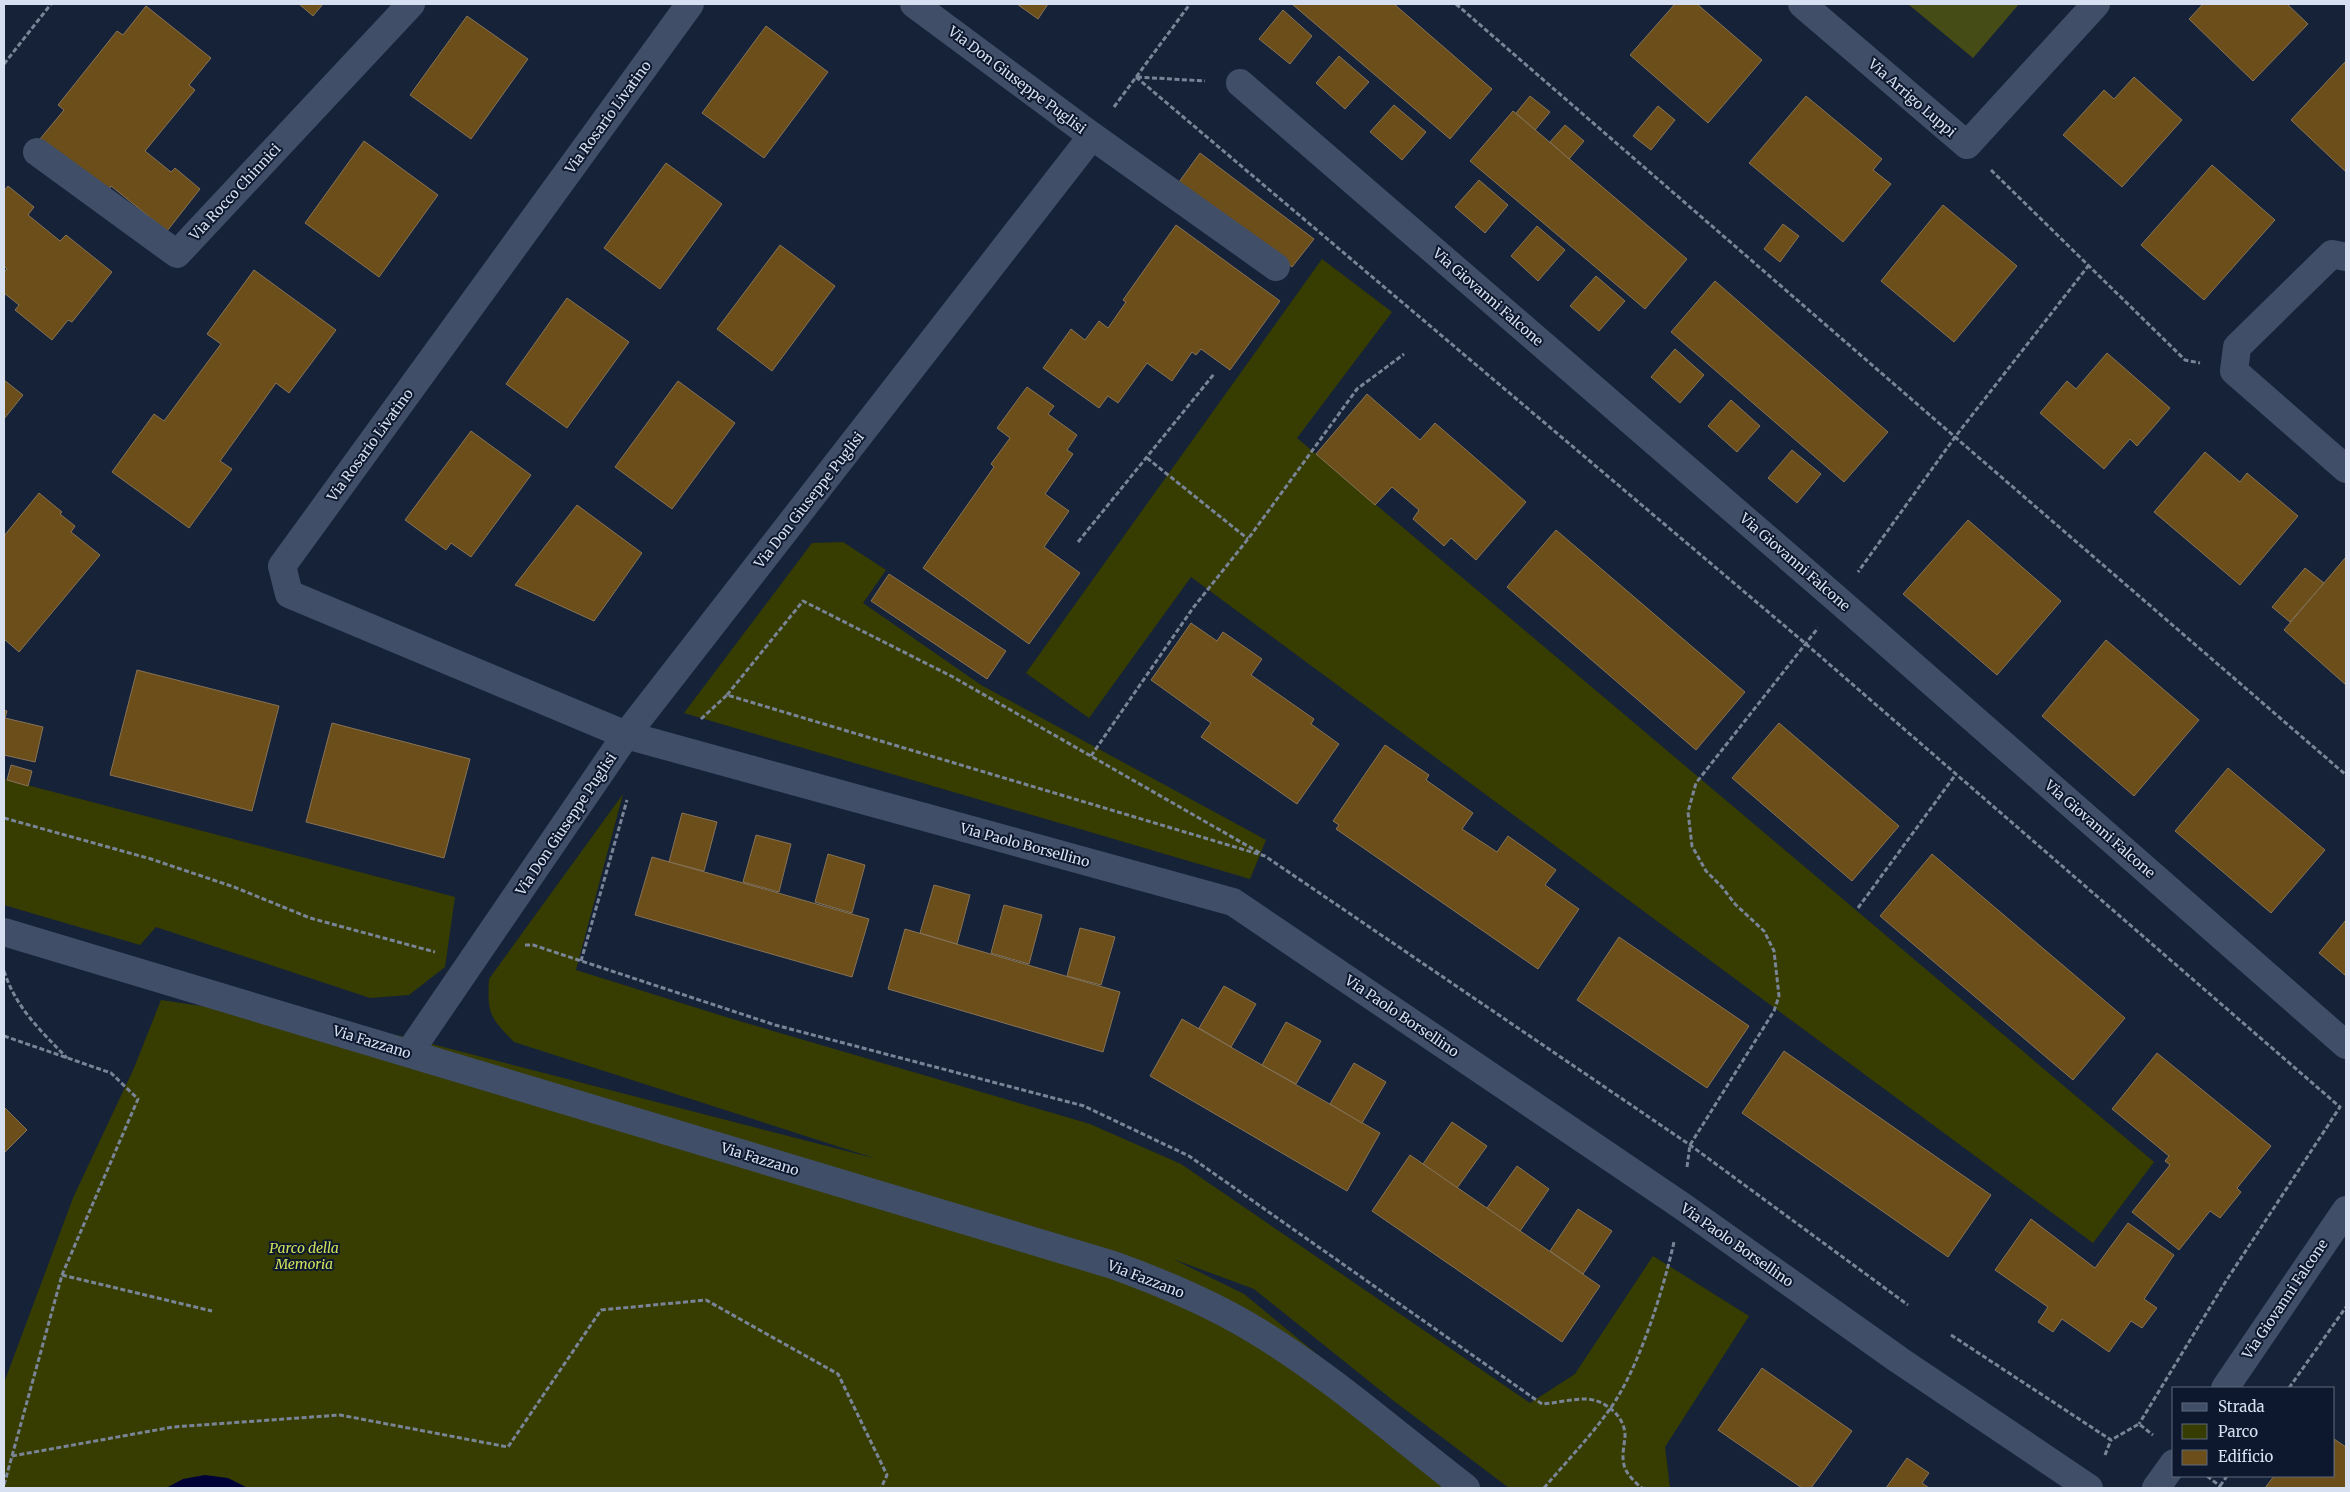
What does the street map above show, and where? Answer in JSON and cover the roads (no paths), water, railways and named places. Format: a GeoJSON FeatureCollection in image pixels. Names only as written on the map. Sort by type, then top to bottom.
{"type":"FeatureCollection","features":[{"type":"Feature","properties":{"kind":"street","name":"Via Rocco Chinnici"},"geometry":{"type":"LineString","coordinates":[[37,152],[177,254],[411,4]]}},
{"type":"Feature","properties":{"kind":"street","name":"Via Rosario Livatino"},"geometry":{"type":"LineString","coordinates":[[626,735],[289,594],[282,566],[690,4]]}},
{"type":"Feature","properties":{"kind":"street","name":"Via Don Giuseppe Puglisi"},"geometry":{"type":"LineString","coordinates":[[408,1053],[473,961],[626,735],[1092,136],[915,4]]}},
{"type":"Feature","properties":{"kind":"street","name":"Via Arrigo Luppi"},"geometry":{"type":"LineString","coordinates":[[1802,4],[1967,145],[2096,4]]}},
{"type":"Feature","properties":{"kind":"street","name":"Via Giovanni Falcone"},"geometry":{"type":"LineString","coordinates":[[1240,83],[1838,600],[2346,1045]]}},
{"type":"Feature","properties":{"kind":"street"},"geometry":{"type":"LineString","coordinates":[[1092,136],[1276,268]]}},
{"type":"Feature","properties":{"kind":"street"},"geometry":{"type":"LineString","coordinates":[[2346,257],[2332,254],[2237,347],[2234,371],[2346,469]]}},
{"type":"Feature","properties":{"kind":"street","name":"Via Paolo Borsellino"},"geometry":{"type":"LineString","coordinates":[[626,735],[1233,902],[1682,1206],[1899,1360],[2089,1488]]}},
{"type":"Feature","properties":{"kind":"street","name":"Via Fazzano"},"geometry":{"type":"LineString","coordinates":[[4,932],[1104,1262],[1162,1282],[1207,1304],[1264,1336],[1332,1384],[1466,1488]]}},
{"type":"Feature","properties":{"kind":"street","name":"Via Giovanni Falcone"},"geometry":{"type":"LineString","coordinates":[[2226,1387],[2346,1210]]}},
{"type":"Feature","properties":{"kind":"street"},"geometry":{"type":"LineString","coordinates":[[2156,1488],[2172,1466]]}},
{"type":"Feature","properties":{"kind":"park label","name":"Parco della Memoria"},"geometry":{"type":"Point","coordinates":[304,1256]}}]}
